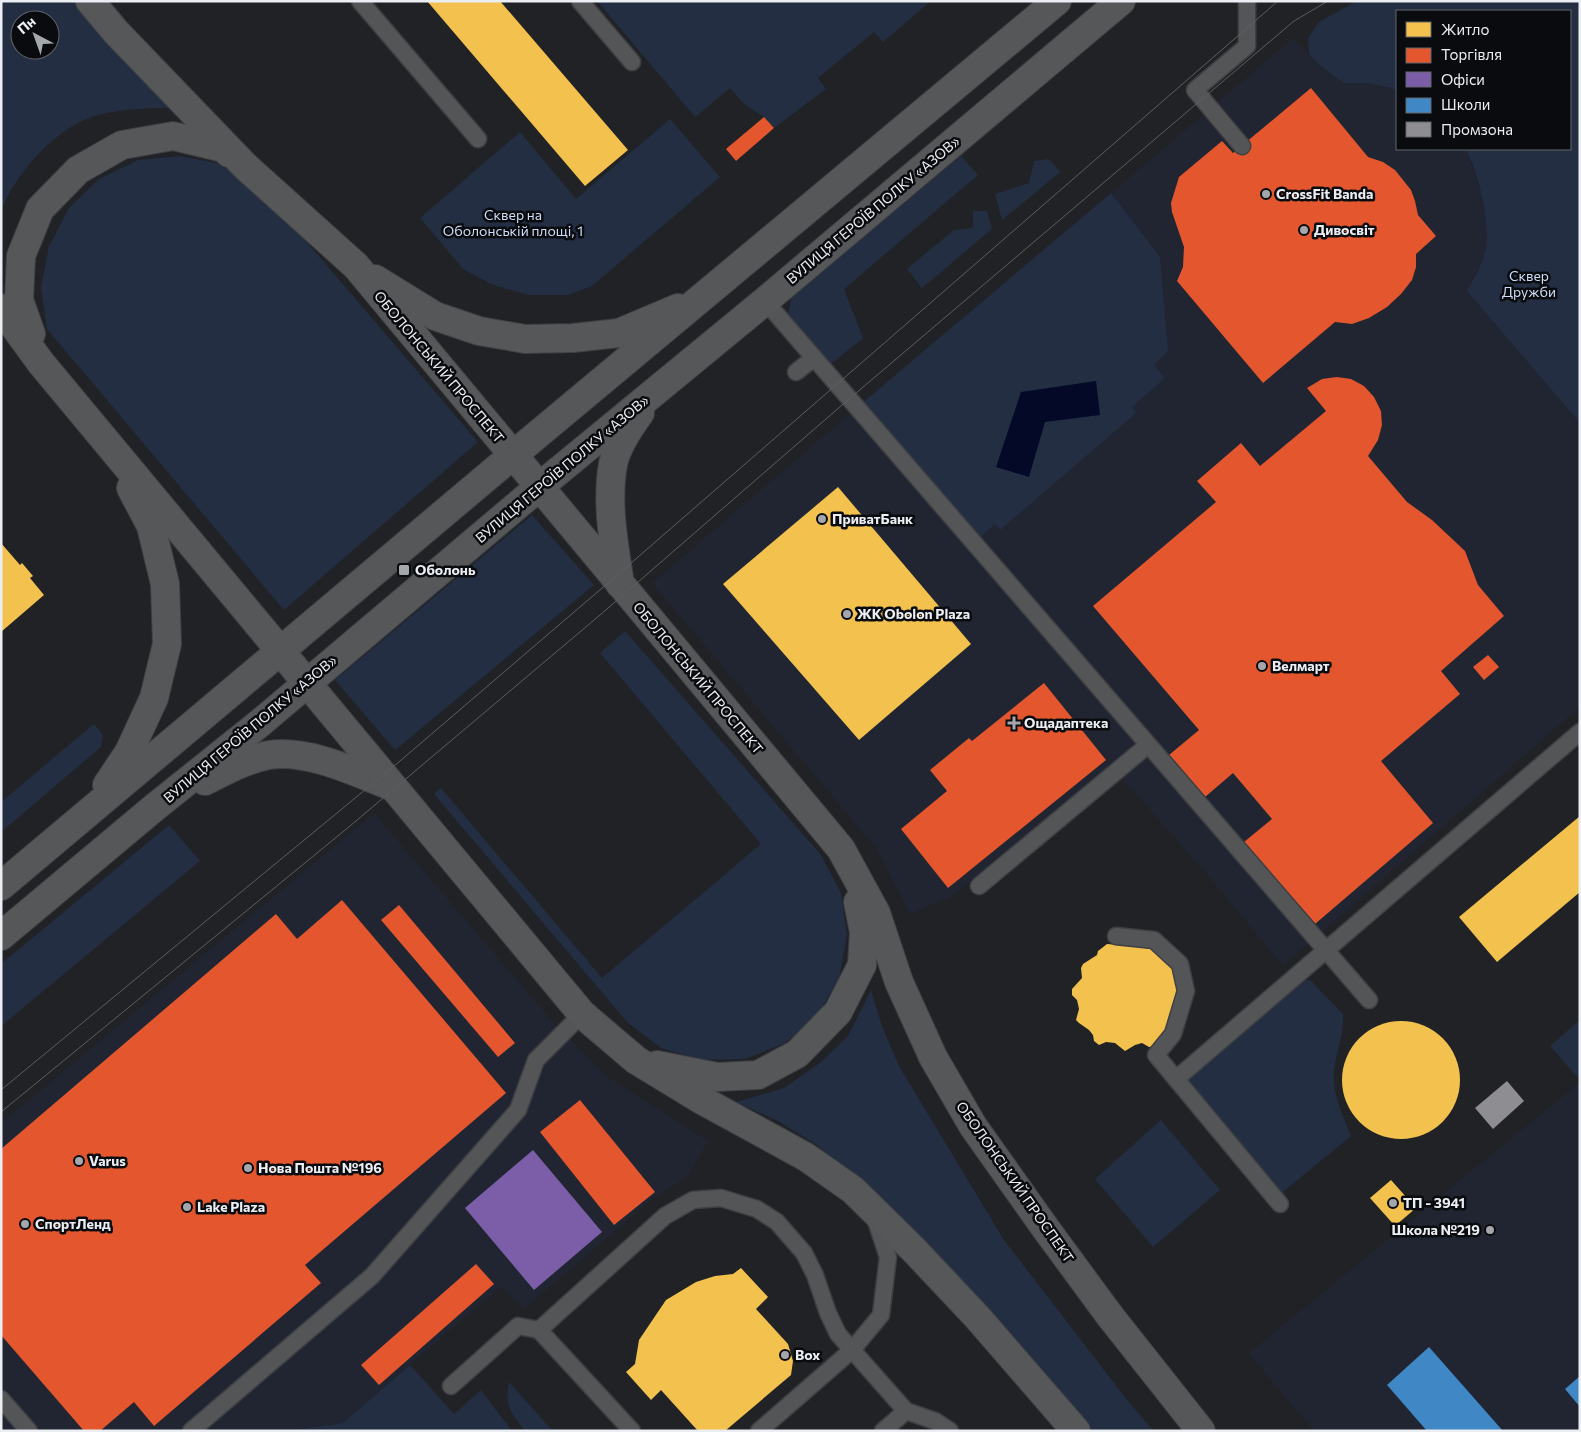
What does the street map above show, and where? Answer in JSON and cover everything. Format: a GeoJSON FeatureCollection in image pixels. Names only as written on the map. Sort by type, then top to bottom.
{"type":"FeatureCollection","features":[{"type":"Feature","properties":{"kind":"main road","name":"ОБОЛОНСЬКИЙ ПРОСПЕКТ"},"geometry":{"type":"LineString","coordinates":[[90,1],[116,32],[246,166],[356,266],[841,849],[876,913],[900,982],[933,1057],[973,1126],[1110,1316],[1201,1431]]}},
{"type":"Feature","properties":{"kind":"main road"},"geometry":{"type":"LineString","coordinates":[[1,886],[280,650],[1057,1]]}},
{"type":"Feature","properties":{"kind":"main road","name":"ВУЛИЦЯ ГЕРОЇВ ПОЛКУ «АЗОВ»"},"geometry":{"type":"LineString","coordinates":[[1,936],[765,301],[1121,1]]}},
{"type":"Feature","properties":{"kind":"main road"},"geometry":{"type":"LineString","coordinates":[[42,363],[19,300],[20,256],[40,209],[78,170],[122,145],[173,136],[223,148],[246,166]]}},
{"type":"Feature","properties":{"kind":"main road"},"geometry":{"type":"LineString","coordinates":[[356,266],[435,316],[479,332],[525,339],[573,338],[619,333],[704,296]]}},
{"type":"Feature","properties":{"kind":"main road"},"geometry":{"type":"LineString","coordinates":[[1,308],[42,363],[582,1014],[636,1060],[700,1099],[806,1157],[853,1190],[914,1250],[978,1318],[1076,1431]]}},
{"type":"Feature","properties":{"kind":"main road"},"geometry":{"type":"LineString","coordinates":[[620,584],[613,534],[611,496],[614,463],[628,430],[653,394]]}},
{"type":"Feature","properties":{"kind":"main road"},"geometry":{"type":"LineString","coordinates":[[86,815],[129,752],[154,698],[167,644],[165,584],[151,526],[104,438]]}},
{"type":"Feature","properties":{"kind":"main road"},"geometry":{"type":"LineString","coordinates":[[155,807],[231,767],[268,755],[285,754],[320,760],[393,786]]}},
{"type":"Feature","properties":{"kind":"main road"},"geometry":{"type":"LineString","coordinates":[[636,1060],[717,1077],[758,1075],[797,1054],[838,1012],[862,966],[864,932],[857,897],[841,849]]}},
{"type":"Feature","properties":{"kind":"lane"},"geometry":{"type":"LineString","coordinates":[[360,1],[478,139]]}},
{"type":"Feature","properties":{"kind":"lane"},"geometry":{"type":"LineString","coordinates":[[580,1],[632,62]]}},
{"type":"Feature","properties":{"kind":"lane"},"geometry":{"type":"LineString","coordinates":[[1242,146],[1195,90],[1247,46],[1247,1]]}},
{"type":"Feature","properties":{"kind":"lane"},"geometry":{"type":"LineString","coordinates":[[765,301],[1369,1000]]}},
{"type":"Feature","properties":{"kind":"lane"},"geometry":{"type":"LineString","coordinates":[[796,372],[814,358]]}},
{"type":"Feature","properties":{"kind":"lane"},"geometry":{"type":"LineString","coordinates":[[1176,1080],[1580,732]]}},
{"type":"Feature","properties":{"kind":"lane"},"geometry":{"type":"LineString","coordinates":[[979,886],[1148,745]]}},
{"type":"Feature","properties":{"kind":"lane"},"geometry":{"type":"LineString","coordinates":[[1116,936],[1154,940],[1180,964],[1186,991],[1173,1034],[1156,1055],[1280,1204]]}},
{"type":"Feature","properties":{"kind":"lane"},"geometry":{"type":"LineString","coordinates":[[191,1431],[372,1276],[518,1110],[536,1060],[582,1014]]}},
{"type":"Feature","properties":{"kind":"lane"},"geometry":{"type":"LineString","coordinates":[[539,1330],[664,1216],[693,1200],[721,1198],[757,1209],[777,1222],[804,1253],[815,1275],[838,1334],[906,1411],[935,1421],[950,1431]]}},
{"type":"Feature","properties":{"kind":"lane"},"geometry":{"type":"LineString","coordinates":[[760,1431],[852,1350],[881,1315],[888,1257],[871,1208]]}},
{"type":"Feature","properties":{"kind":"lane"},"geometry":{"type":"LineString","coordinates":[[451,1386],[518,1326],[539,1330],[632,1431]]}},
{"type":"Feature","properties":{"kind":"lane"},"geometry":{"type":"LineString","coordinates":[[1,1399],[29,1431]]}},
{"type":"Feature","properties":{"kind":"lane"},"geometry":{"type":"LineString","coordinates":[[883,1431],[906,1411]]}},
{"type":"Feature","properties":{"kind":"shaded area"},"geometry":{"type":"Polygon","coordinates":[[[1293,38],[1324,69],[1344,83],[1368,83],[1396,90],[1396,150],[1466,150],[1482,193],[1488,227],[1485,255],[1467,291],[1580,422],[1580,707],[1283,966],[1205,872],[1112,767],[951,897],[910,914],[876,848],[652,583],[861,404],[1165,379],[1154,365],[1160,257],[1111,193],[1293,38]]]}},
{"type":"Feature","properties":{"kind":"shaded area"},"geometry":{"type":"Polygon","coordinates":[[[1096,381],[1100,415],[1045,422],[1029,477],[996,467],[1021,392],[1096,381]]]}},
{"type":"Feature","properties":{"kind":"shaded area"},"geometry":{"type":"Polygon","coordinates":[[[374,813],[554,1023],[608,1077],[708,1141],[686,1178],[652,1199],[524,1309],[501,1286],[343,1423],[286,1431],[1,1431],[1,1123],[374,813]]]}},
{"type":"Feature","properties":{"kind":"shaded area","name":"Школа №219"},"geometry":{"type":"Polygon","coordinates":[[[1580,1082],[1580,1431],[1314,1431],[1249,1354],[1233,1366],[1580,1082]]]}},
{"type":"Feature","properties":{"kind":"green space"},"geometry":{"type":"Polygon","coordinates":[[[1,1],[79,1],[181,108],[118,111],[83,120],[53,140],[39,153],[16,182],[1,212],[1,1]]]}},
{"type":"Feature","properties":{"kind":"green space"},"geometry":{"type":"Polygon","coordinates":[[[597,1],[931,1],[883,42],[874,32],[818,78],[826,89],[774,128],[765,118],[743,103],[730,88],[695,117],[597,1]]]}},
{"type":"Feature","properties":{"kind":"green space","name":"Сквер Дружби"},"geometry":{"type":"Polygon","coordinates":[[[1357,1],[1580,1],[1580,423],[1467,291],[1484,256],[1487,232],[1480,186],[1466,150],[1571,150],[1571,10],[1396,10],[1396,90],[1368,83],[1344,83],[1324,69],[1309,54],[1308,38],[1319,22],[1357,1]]]}},
{"type":"Feature","properties":{"kind":"green space","name":"Сквер на Оболонській площі, 1"},"geometry":{"type":"Polygon","coordinates":[[[670,119],[720,177],[592,286],[568,295],[529,295],[493,285],[463,269],[420,218],[520,132],[576,199],[670,119]]]}},
{"type":"Feature","properties":{"kind":"green space"},"geometry":{"type":"Polygon","coordinates":[[[180,156],[221,164],[258,185],[478,442],[284,610],[47,329],[41,287],[49,246],[69,208],[99,179],[138,160],[180,156]]]}},
{"type":"Feature","properties":{"kind":"green space"},"geometry":{"type":"Polygon","coordinates":[[[961,156],[978,175],[844,289],[863,338],[831,364],[788,316],[791,298],[961,156]]]}},
{"type":"Feature","properties":{"kind":"green space"},"geometry":{"type":"Polygon","coordinates":[[[1049,159],[1060,172],[1002,220],[995,194],[1029,183],[1034,161],[1049,159]]]}},
{"type":"Feature","properties":{"kind":"green space"},"geometry":{"type":"Polygon","coordinates":[[[1111,193],[1160,257],[1168,351],[1154,365],[1165,378],[1132,407],[1136,413],[1000,530],[995,524],[979,538],[861,404],[1111,193]]]}},
{"type":"Feature","properties":{"kind":"green space"},"geometry":{"type":"Polygon","coordinates":[[[973,211],[987,211],[992,229],[922,288],[907,269],[954,230],[973,228],[973,211]]]}},
{"type":"Feature","properties":{"kind":"green space"},"geometry":{"type":"Polygon","coordinates":[[[532,515],[594,585],[395,750],[335,680],[532,515]]]}},
{"type":"Feature","properties":{"kind":"green space"},"geometry":{"type":"Polygon","coordinates":[[[625,631],[821,855],[841,893],[847,935],[839,978],[818,1015],[785,1043],[745,1059],[702,1060],[661,1048],[627,1022],[434,794],[441,788],[602,978],[761,844],[600,653],[625,631]]]}},
{"type":"Feature","properties":{"kind":"green space"},"geometry":{"type":"Polygon","coordinates":[[[94,724],[103,735],[101,747],[1,832],[1,802],[94,724]]]}},
{"type":"Feature","properties":{"kind":"green space"},"geometry":{"type":"Polygon","coordinates":[[[169,825],[200,861],[1,1026],[1,964],[169,825]]]}},
{"type":"Feature","properties":{"kind":"green space"},"geometry":{"type":"Polygon","coordinates":[[[1310,980],[1343,1014],[1342,1034],[1335,1064],[1334,1083],[1335,1092],[1351,1136],[1278,1196],[1181,1080],[1298,982],[1310,980]]]}},
{"type":"Feature","properties":{"kind":"green space"},"geometry":{"type":"Polygon","coordinates":[[[871,990],[882,1026],[899,1066],[1004,1240],[1131,1405],[1154,1431],[1093,1431],[959,1279],[895,1216],[817,1145],[778,1121],[736,1102],[784,1088],[821,1062],[848,1036],[871,990]]]}},
{"type":"Feature","properties":{"kind":"green space"},"geometry":{"type":"Polygon","coordinates":[[[1580,1020],[1580,1080],[1550,1046],[1580,1020]]]}},
{"type":"Feature","properties":{"kind":"green space"},"geometry":{"type":"Polygon","coordinates":[[[1161,1120],[1220,1190],[1153,1247],[1095,1179],[1161,1120]]]}},
{"type":"Feature","properties":{"kind":"green space"},"geometry":{"type":"Polygon","coordinates":[[[410,1365],[454,1414],[481,1390],[512,1431],[286,1431],[343,1423],[410,1365]]]}},
{"type":"Feature","properties":{"kind":"green space"},"geometry":{"type":"Polygon","coordinates":[[[509,1382],[553,1431],[525,1431],[508,1403],[509,1382]]]}},
{"type":"Feature","properties":{"kind":"building: Житло"},"geometry":{"type":"Polygon","coordinates":[[[427,1],[500,1],[628,150],[585,186],[427,1]]]}},
{"type":"Feature","properties":{"kind":"building: Житло","name":"ЖК Obolon Plaza"},"geometry":{"type":"Polygon","coordinates":[[[838,487],[971,644],[859,740],[723,584],[838,487]]]}},
{"type":"Feature","properties":{"kind":"building: Житло"},"geometry":{"type":"Polygon","coordinates":[[[1,543],[20,565],[22,563],[33,576],[30,578],[44,595],[1,632],[1,543]]]}},
{"type":"Feature","properties":{"kind":"building: Житло"},"geometry":{"type":"Polygon","coordinates":[[[1580,816],[1580,892],[1497,962],[1459,917],[1580,816]]]}},
{"type":"Feature","properties":{"kind":"building: Житло"},"geometry":{"type":"Polygon","coordinates":[[[1125,943],[1151,947],[1166,957],[1170,966],[1177,967],[1185,997],[1155,1046],[1149,1047],[1142,1043],[1125,1051],[1115,1043],[1106,1042],[1099,1045],[1094,1041],[1093,1035],[1089,1030],[1076,1020],[1079,1009],[1077,1000],[1072,995],[1072,989],[1082,978],[1081,968],[1083,964],[1097,955],[1098,951],[1107,944],[1119,945],[1125,943]]]}},
{"type":"Feature","properties":{"kind":"building: Житло"},"geometry":{"type":"Polygon","coordinates":[[[1401,1021],[1424,1026],[1443,1038],[1455,1057],[1460,1080],[1455,1103],[1443,1122],[1424,1134],[1401,1139],[1378,1134],[1359,1122],[1347,1103],[1342,1080],[1347,1057],[1359,1038],[1378,1026],[1401,1021]]]}},
{"type":"Feature","properties":{"kind":"building: Житло","name":"ТП - 3941"},"geometry":{"type":"Polygon","coordinates":[[[1391,1180],[1416,1208],[1395,1226],[1370,1198],[1391,1180]]]}},
{"type":"Feature","properties":{"kind":"building: Житло"},"geometry":{"type":"Polygon","coordinates":[[[741,1268],[768,1297],[756,1309],[788,1344],[793,1361],[791,1375],[725,1431],[698,1431],[661,1390],[651,1400],[626,1372],[635,1364],[639,1340],[666,1300],[696,1282],[715,1276],[733,1274],[741,1268]]]}},
{"type":"Feature","properties":{"kind":"building: Торгівля","name":"Дивосвіт"},"geometry":{"type":"Polygon","coordinates":[[[1311,88],[1368,157],[1383,162],[1395,170],[1411,190],[1418,215],[1436,236],[1416,254],[1416,267],[1412,280],[1387,307],[1369,318],[1352,324],[1335,322],[1263,383],[1177,281],[1183,267],[1184,247],[1172,212],[1171,203],[1179,177],[1222,141],[1233,153],[1311,88]]]}},
{"type":"Feature","properties":{"kind":"building: Торгівля"},"geometry":{"type":"Polygon","coordinates":[[[764,117],[774,128],[736,161],[726,149],[764,117]]]}},
{"type":"Feature","properties":{"kind":"building: Торгівля"},"geometry":{"type":"Polygon","coordinates":[[[1337,377],[1351,379],[1364,386],[1374,397],[1381,411],[1382,425],[1378,440],[1368,456],[1407,502],[1432,520],[1465,551],[1478,585],[1504,616],[1441,671],[1460,694],[1381,761],[1433,823],[1315,924],[1244,842],[1272,819],[1233,773],[1205,797],[1169,755],[1199,730],[1093,606],[1216,502],[1197,481],[1241,443],[1260,466],[1326,411],[1307,388],[1322,379],[1337,377]]]}},
{"type":"Feature","properties":{"kind":"building: Торгівля"},"geometry":{"type":"Polygon","coordinates":[[[1488,655],[1499,667],[1484,680],[1473,667],[1488,655]]]}},
{"type":"Feature","properties":{"kind":"building: Торгівля"},"geometry":{"type":"Polygon","coordinates":[[[1044,683],[1106,760],[948,888],[901,829],[947,791],[930,770],[969,738],[972,741],[1044,683]]]}},
{"type":"Feature","properties":{"kind":"building: Торгівля","name":"Lake Plaza"},"geometry":{"type":"Polygon","coordinates":[[[342,900],[506,1093],[305,1265],[321,1283],[154,1426],[134,1402],[100,1431],[84,1431],[1,1335],[1,1149],[276,914],[297,939],[342,900]]]}},
{"type":"Feature","properties":{"kind":"building: Торгівля"},"geometry":{"type":"Polygon","coordinates":[[[399,905],[515,1043],[498,1057],[381,920],[399,905]]]}},
{"type":"Feature","properties":{"kind":"building: Торгівля"},"geometry":{"type":"Polygon","coordinates":[[[580,1100],[655,1192],[614,1225],[540,1132],[580,1100]]]}},
{"type":"Feature","properties":{"kind":"building: Торгівля"},"geometry":{"type":"Polygon","coordinates":[[[476,1264],[494,1284],[379,1385],[361,1365],[476,1264]]]}},
{"type":"Feature","properties":{"kind":"building: Офіси"},"geometry":{"type":"Polygon","coordinates":[[[533,1150],[602,1232],[534,1290],[465,1208],[533,1150]]]}},
{"type":"Feature","properties":{"kind":"building: Школи"},"geometry":{"type":"Polygon","coordinates":[[[1429,1347],[1503,1431],[1427,1431],[1387,1385],[1429,1347]]]}},
{"type":"Feature","properties":{"kind":"building: Школи"},"geometry":{"type":"Polygon","coordinates":[[[1580,1376],[1580,1407],[1565,1389],[1580,1376]]]}},
{"type":"Feature","properties":{"kind":"building: Промзона"},"geometry":{"type":"Polygon","coordinates":[[[1507,1081],[1524,1101],[1493,1129],[1475,1108],[1507,1081]]]}},
{"type":"Feature","properties":{"kind":"tram line"},"geometry":{"type":"LineString","coordinates":[[1,1090],[400,761],[615,577],[1278,1]]}},
{"type":"Feature","properties":{"kind":"tram line"},"geometry":{"type":"LineString","coordinates":[[1,1112],[350,826],[600,615],[849,399],[1294,21],[1328,1]]}},
{"type":"Feature","properties":{"kind":"place","name":"CrossFit Banda"},"geometry":{"type":"Point","coordinates":[1266,194]}},
{"type":"Feature","properties":{"kind":"place","name":"Дивосвіт"},"geometry":{"type":"Point","coordinates":[1304,230]}},
{"type":"Feature","properties":{"kind":"place","name":"ПриватБанк"},"geometry":{"type":"Point","coordinates":[822,519]}},
{"type":"Feature","properties":{"kind":"place","name":"Оболонь"},"geometry":{"type":"Point","coordinates":[404,570]}},
{"type":"Feature","properties":{"kind":"place","name":"ЖК Obolon Plaza"},"geometry":{"type":"Point","coordinates":[847,614]}},
{"type":"Feature","properties":{"kind":"place","name":"Велмарт"},"geometry":{"type":"Point","coordinates":[1262,666]}},
{"type":"Feature","properties":{"kind":"place","name":"Ощадаптека"},"geometry":{"type":"Point","coordinates":[1014,723]}},
{"type":"Feature","properties":{"kind":"place","name":"Varus"},"geometry":{"type":"Point","coordinates":[79,1161]}},
{"type":"Feature","properties":{"kind":"place","name":"Нова Пошта №196"},"geometry":{"type":"Point","coordinates":[248,1168]}},
{"type":"Feature","properties":{"kind":"place","name":"ТП - 3941"},"geometry":{"type":"Point","coordinates":[1393,1203]}},
{"type":"Feature","properties":{"kind":"place","name":"Lake Plaza"},"geometry":{"type":"Point","coordinates":[187,1207]}},
{"type":"Feature","properties":{"kind":"place","name":"СпортЛенд"},"geometry":{"type":"Point","coordinates":[25,1224]}},
{"type":"Feature","properties":{"kind":"place","name":"Школа №219"},"geometry":{"type":"Point","coordinates":[1490,1230]}},
{"type":"Feature","properties":{"kind":"place","name":"Box"},"geometry":{"type":"Point","coordinates":[785,1355]}}]}
